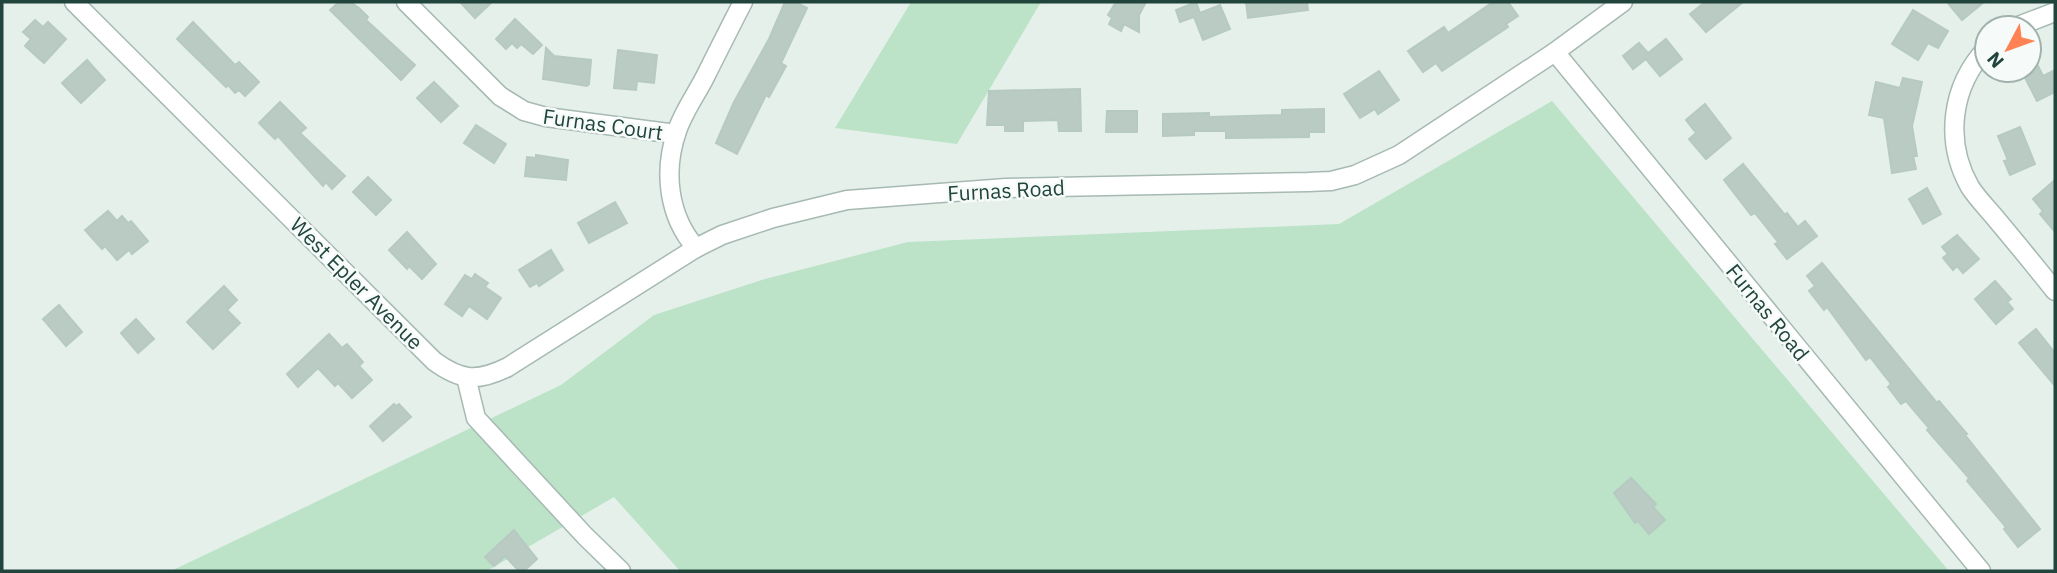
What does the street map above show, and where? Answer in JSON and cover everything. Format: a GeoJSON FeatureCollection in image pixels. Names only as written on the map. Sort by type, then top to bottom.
{"type":"FeatureCollection","features":[{"type":"Feature","properties":{"kind":"street","name":"West Epler Avenue"},"geometry":{"type":"LineString","coordinates":[[74,2],[434,361],[451,373],[466,377]]}},
{"type":"Feature","properties":{"kind":"street","name":"Furnas Court"},"geometry":{"type":"LineString","coordinates":[[406,2],[500,96],[524,111],[546,117],[676,134]]}},
{"type":"Feature","properties":{"kind":"street"},"geometry":{"type":"LineString","coordinates":[[696,248],[682,228],[671,198],[671,149],[676,134],[743,2]]}},
{"type":"Feature","properties":{"kind":"street","name":"Furnas Road"},"geometry":{"type":"LineString","coordinates":[[466,377],[492,375],[508,367],[696,248],[722,235],[773,218],[847,200],[1006,188],[1308,182],[1340,179],[1370,170],[1399,155],[1555,52],[1621,3]]}},
{"type":"Feature","properties":{"kind":"street","name":"Furnas Road"},"geometry":{"type":"LineString","coordinates":[[1555,52],[1981,571]]}},
{"type":"Feature","properties":{"kind":"street"},"geometry":{"type":"LineString","coordinates":[[1973,65],[1961,88],[1954,128],[1960,166],[1971,189],[2055,291]]}},
{"type":"Feature","properties":{"kind":"street"},"geometry":{"type":"LineString","coordinates":[[466,377],[476,418],[621,571]]}},
{"type":"Feature","properties":{"kind":"green space"},"geometry":{"type":"Polygon","coordinates":[[[911,2],[1041,2],[957,144],[835,128],[911,2]]]}},
{"type":"Feature","properties":{"kind":"green space"},"geometry":{"type":"Polygon","coordinates":[[[1552,101],[1949,571],[680,571],[614,497],[487,571],[171,571],[561,385],[654,315],[765,279],[908,242],[1339,224],[1552,101]]]}},
{"type":"Feature","properties":{"kind":"building"},"geometry":{"type":"Polygon","coordinates":[[[339,2],[350,2],[359,8],[368,17],[366,20],[415,65],[401,80],[330,10],[339,2]]]}},
{"type":"Feature","properties":{"kind":"building"},"geometry":{"type":"Polygon","coordinates":[[[460,2],[492,2],[475,18],[460,2]]]}},
{"type":"Feature","properties":{"kind":"building"},"geometry":{"type":"Polygon","coordinates":[[[785,2],[795,2],[807,8],[781,63],[786,66],[769,97],[766,95],[737,154],[716,143],[785,2]]]}},
{"type":"Feature","properties":{"kind":"building"},"geometry":{"type":"Polygon","coordinates":[[[1116,2],[1146,2],[1139,15],[1139,32],[1124,24],[1121,31],[1109,24],[1112,18],[1108,15],[1116,2]]]}},
{"type":"Feature","properties":{"kind":"building"},"geometry":{"type":"Polygon","coordinates":[[[1196,2],[1200,13],[1220,5],[1230,29],[1203,40],[1194,17],[1180,22],[1176,10],[1196,2]]]}},
{"type":"Feature","properties":{"kind":"building"},"geometry":{"type":"Polygon","coordinates":[[[1246,2],[1307,2],[1308,10],[1248,18],[1246,2]]]}},
{"type":"Feature","properties":{"kind":"building"},"geometry":{"type":"Polygon","coordinates":[[[1493,2],[1508,2],[1518,16],[1506,24],[1508,27],[1442,71],[1436,63],[1423,72],[1408,51],[1444,27],[1448,33],[1493,2]]]}},
{"type":"Feature","properties":{"kind":"building"},"geometry":{"type":"Polygon","coordinates":[[[1705,2],[1743,2],[1706,32],[1690,14],[1705,2]]]}},
{"type":"Feature","properties":{"kind":"building"},"geometry":{"type":"Polygon","coordinates":[[[1947,2],[1984,2],[1962,20],[1947,2]]]}},
{"type":"Feature","properties":{"kind":"building"},"geometry":{"type":"Polygon","coordinates":[[[1913,10],[1948,31],[1938,48],[1928,43],[1918,60],[1892,44],[1913,10]]]}},
{"type":"Feature","properties":{"kind":"building"},"geometry":{"type":"Polygon","coordinates":[[[515,19],[542,45],[533,54],[521,44],[517,48],[512,43],[506,49],[496,39],[515,19]]]}},
{"type":"Feature","properties":{"kind":"building"},"geometry":{"type":"Polygon","coordinates":[[[35,20],[43,27],[48,22],[66,39],[44,63],[25,46],[31,39],[23,32],[35,20]]]}},
{"type":"Feature","properties":{"kind":"building"},"geometry":{"type":"Polygon","coordinates":[[[193,22],[235,65],[239,62],[259,82],[245,96],[239,90],[235,93],[228,85],[226,87],[177,39],[193,22]]]}},
{"type":"Feature","properties":{"kind":"building"},"geometry":{"type":"Polygon","coordinates":[[[1666,39],[1682,59],[1660,76],[1646,59],[1633,69],[1623,56],[1639,43],[1648,53],[1666,39]]]}},
{"type":"Feature","properties":{"kind":"building"},"geometry":{"type":"Polygon","coordinates":[[[546,48],[554,56],[591,60],[589,84],[587,86],[543,79],[546,48]]]}},
{"type":"Feature","properties":{"kind":"building"},"geometry":{"type":"Polygon","coordinates":[[[618,50],[657,55],[654,83],[637,81],[636,90],[614,88],[618,50]]]}},
{"type":"Feature","properties":{"kind":"building"},"geometry":{"type":"Polygon","coordinates":[[[87,60],[105,80],[81,103],[62,83],[87,60]]]}},
{"type":"Feature","properties":{"kind":"building"},"geometry":{"type":"Polygon","coordinates":[[[2055,70],[2055,92],[2037,101],[2028,84],[2043,84],[2043,76],[2055,70]]]}},
{"type":"Feature","properties":{"kind":"building"},"geometry":{"type":"Polygon","coordinates":[[[1379,71],[1399,100],[1378,114],[1375,109],[1360,118],[1344,94],[1379,71]]]}},
{"type":"Feature","properties":{"kind":"building"},"geometry":{"type":"Polygon","coordinates":[[[1903,78],[1922,82],[1912,126],[1917,156],[1913,156],[1916,169],[1892,173],[1884,118],[1869,115],[1876,82],[1900,88],[1903,78]]]}},
{"type":"Feature","properties":{"kind":"building"},"geometry":{"type":"Polygon","coordinates":[[[434,82],[458,106],[441,122],[417,98],[434,82]]]}},
{"type":"Feature","properties":{"kind":"building"},"geometry":{"type":"Polygon","coordinates":[[[1080,89],[1081,131],[1059,131],[1058,120],[1023,121],[1023,131],[1005,131],[1005,125],[987,125],[989,91],[1080,89]]]}},
{"type":"Feature","properties":{"kind":"building"},"geometry":{"type":"Polygon","coordinates":[[[280,102],[306,128],[300,133],[345,176],[332,189],[326,182],[323,186],[278,136],[275,139],[259,123],[280,102]]]}},
{"type":"Feature","properties":{"kind":"building"},"geometry":{"type":"Polygon","coordinates":[[[1705,104],[1731,138],[1706,159],[1689,139],[1696,133],[1686,120],[1705,104]]]}},
{"type":"Feature","properties":{"kind":"building"},"geometry":{"type":"Polygon","coordinates":[[[1324,109],[1324,132],[1309,132],[1309,137],[1226,138],[1226,131],[1194,131],[1194,135],[1163,136],[1163,114],[1209,113],[1209,117],[1282,115],[1282,110],[1324,109]]]}},
{"type":"Feature","properties":{"kind":"building"},"geometry":{"type":"Polygon","coordinates":[[[1107,111],[1137,111],[1137,132],[1106,132],[1107,111]]]}},
{"type":"Feature","properties":{"kind":"building"},"geometry":{"type":"Polygon","coordinates":[[[476,125],[506,144],[494,163],[464,143],[476,125]]]}},
{"type":"Feature","properties":{"kind":"building"},"geometry":{"type":"Polygon","coordinates":[[[2020,127],[2035,164],[2010,175],[2004,161],[2008,160],[1998,136],[2020,127]]]}},
{"type":"Feature","properties":{"kind":"building"},"geometry":{"type":"Polygon","coordinates":[[[536,155],[568,160],[566,180],[525,176],[527,157],[536,158],[536,155]]]}},
{"type":"Feature","properties":{"kind":"building"},"geometry":{"type":"Polygon","coordinates":[[[1743,164],[1785,215],[1787,213],[1798,227],[1805,221],[1817,236],[1787,259],[1775,244],[1778,242],[1755,213],[1751,215],[1724,180],[1743,164]]]}},
{"type":"Feature","properties":{"kind":"building"},"geometry":{"type":"Polygon","coordinates":[[[368,177],[391,200],[376,215],[353,192],[368,177]]]}},
{"type":"Feature","properties":{"kind":"building"},"geometry":{"type":"Polygon","coordinates":[[[2055,180],[2055,232],[2040,214],[2043,211],[2033,199],[2055,180]]]}},
{"type":"Feature","properties":{"kind":"building"},"geometry":{"type":"Polygon","coordinates":[[[1927,188],[1941,214],[1923,224],[1909,199],[1927,188]]]}},
{"type":"Feature","properties":{"kind":"building"},"geometry":{"type":"Polygon","coordinates":[[[615,202],[627,223],[589,243],[578,223],[615,202]]]}},
{"type":"Feature","properties":{"kind":"building"},"geometry":{"type":"Polygon","coordinates":[[[108,211],[117,221],[122,216],[128,223],[131,221],[148,241],[132,254],[129,250],[117,260],[105,246],[102,249],[85,230],[108,211]]]}},
{"type":"Feature","properties":{"kind":"building"},"geometry":{"type":"Polygon","coordinates":[[[407,232],[436,264],[422,279],[409,266],[407,269],[389,250],[407,232]]]}},
{"type":"Feature","properties":{"kind":"building"},"geometry":{"type":"Polygon","coordinates":[[[1957,235],[1979,259],[1963,273],[1957,266],[1953,270],[1943,258],[1948,254],[1942,247],[1957,235]]]}},
{"type":"Feature","properties":{"kind":"building"},"geometry":{"type":"Polygon","coordinates":[[[551,250],[563,270],[539,286],[537,283],[530,287],[519,270],[551,250]]]}},
{"type":"Feature","properties":{"kind":"building"},"geometry":{"type":"Polygon","coordinates":[[[1822,263],[1937,403],[1939,401],[1967,434],[1965,435],[2040,529],[2018,547],[2004,529],[2006,527],[1967,481],[1969,478],[1927,430],[1929,428],[1906,401],[1901,404],[1888,387],[1891,384],[1870,357],[1866,360],[1827,307],[1824,310],[1809,291],[1815,286],[1807,276],[1822,263]]]}},
{"type":"Feature","properties":{"kind":"building"},"geometry":{"type":"Polygon","coordinates":[[[475,274],[488,283],[485,287],[501,298],[487,319],[469,306],[462,316],[445,304],[465,275],[472,279],[475,274]]]}},
{"type":"Feature","properties":{"kind":"building"},"geometry":{"type":"Polygon","coordinates":[[[1995,281],[2011,299],[2007,302],[2013,309],[1996,324],[1975,299],[1995,281]]]}},
{"type":"Feature","properties":{"kind":"building"},"geometry":{"type":"Polygon","coordinates":[[[224,286],[237,300],[227,310],[240,323],[213,349],[187,322],[224,286]]]}},
{"type":"Feature","properties":{"kind":"building"},"geometry":{"type":"Polygon","coordinates":[[[59,305],[82,332],[66,346],[43,319],[59,305]]]}},
{"type":"Feature","properties":{"kind":"building"},"geometry":{"type":"Polygon","coordinates":[[[136,319],[154,339],[138,353],[121,333],[136,319]]]}},
{"type":"Feature","properties":{"kind":"building"},"geometry":{"type":"Polygon","coordinates":[[[2036,329],[2055,353],[2055,386],[2019,343],[2036,329]]]}},
{"type":"Feature","properties":{"kind":"building"},"geometry":{"type":"Polygon","coordinates":[[[329,334],[342,348],[347,344],[363,362],[359,366],[372,380],[352,398],[338,383],[335,386],[318,368],[298,387],[287,374],[329,334]]]}},
{"type":"Feature","properties":{"kind":"building"},"geometry":{"type":"Polygon","coordinates":[[[394,404],[399,404],[411,417],[383,441],[370,426],[394,404]]]}},
{"type":"Feature","properties":{"kind":"building"},"geometry":{"type":"Polygon","coordinates":[[[1631,478],[1656,504],[1653,507],[1665,520],[1649,534],[1638,521],[1635,523],[1614,493],[1631,478]]]}},
{"type":"Feature","properties":{"kind":"building"},"geometry":{"type":"Polygon","coordinates":[[[514,530],[537,559],[524,571],[519,571],[505,556],[494,566],[485,557],[514,530]]]}}]}
